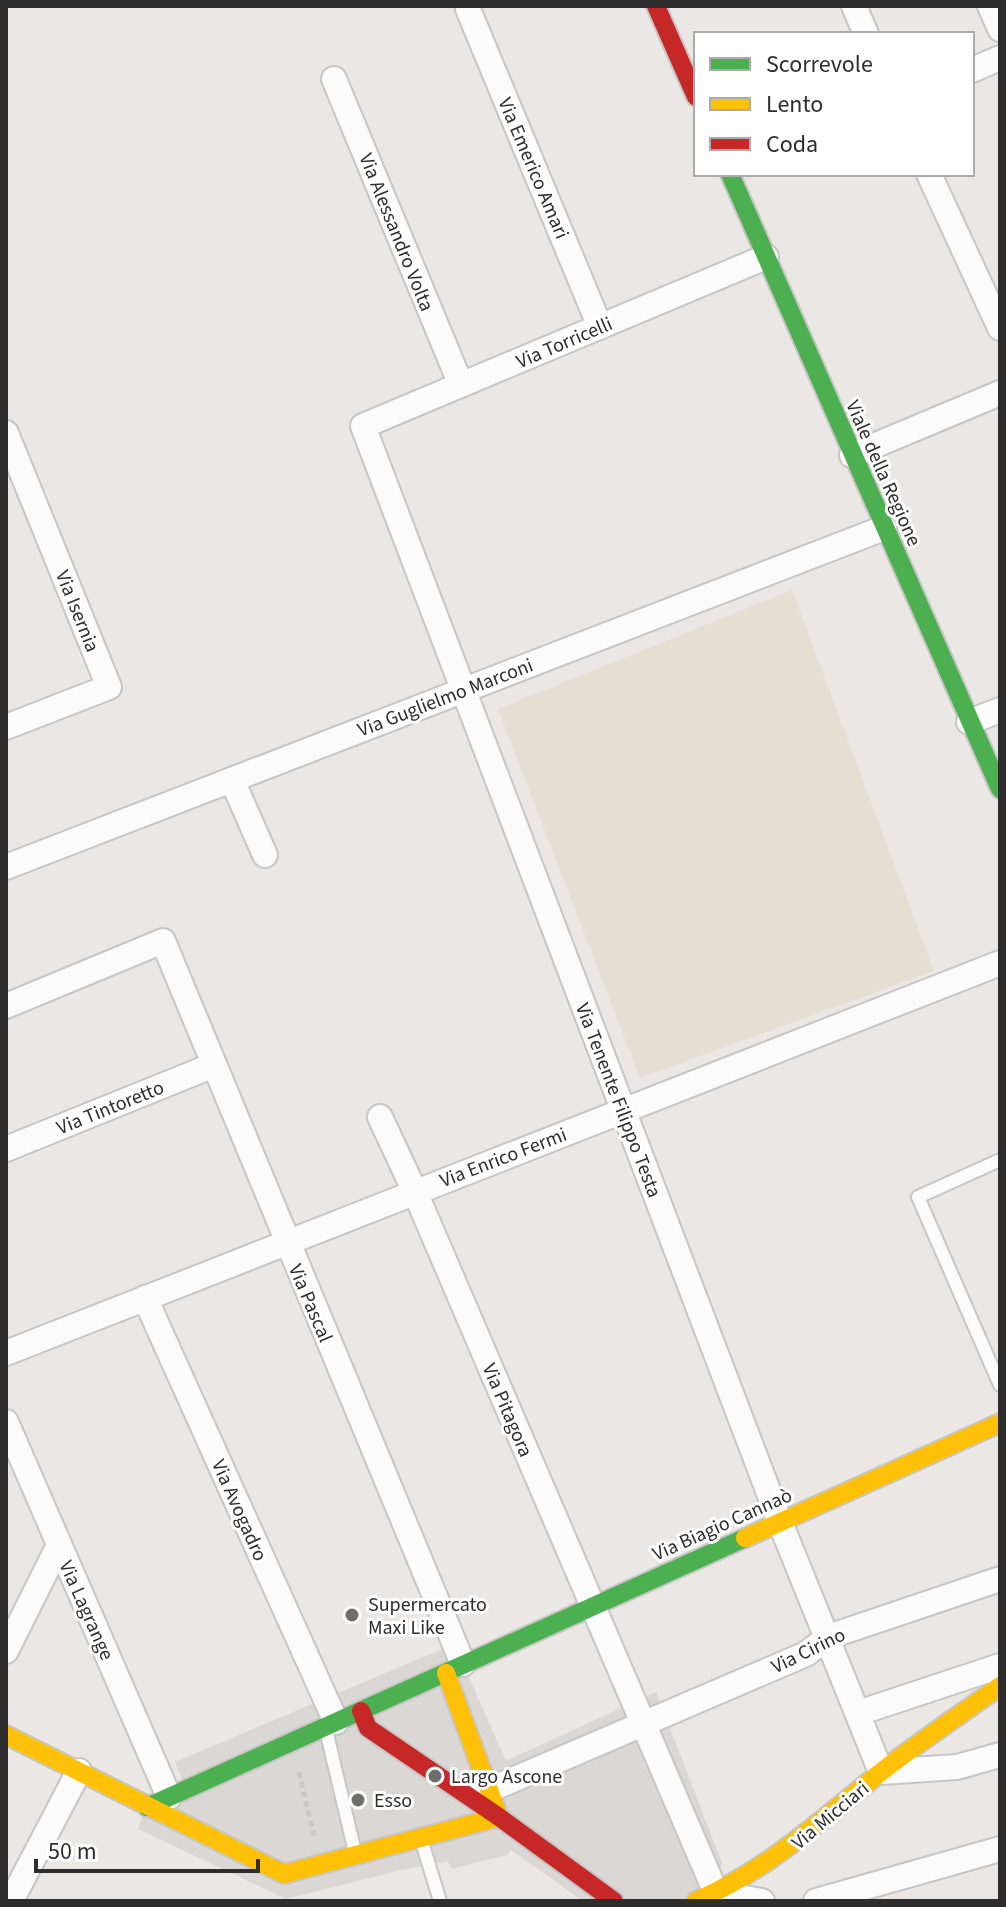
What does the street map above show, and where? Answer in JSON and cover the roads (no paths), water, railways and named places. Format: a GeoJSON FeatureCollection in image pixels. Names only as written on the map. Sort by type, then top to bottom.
{"type":"FeatureCollection","features":[{"type":"Feature","properties":{"kind":"street"},"geometry":{"type":"LineString","coordinates":[[656,6],[694,92]]}},
{"type":"Feature","properties":{"kind":"street"},"geometry":{"type":"LineString","coordinates":[[854,6],[865,32]]}},
{"type":"Feature","properties":{"kind":"street"},"geometry":{"type":"LineString","coordinates":[[990,6],[1000,29]]}},
{"type":"Feature","properties":{"kind":"street","name":"Via Emerico Amari"},"geometry":{"type":"LineString","coordinates":[[468,9],[600,327]]}},
{"type":"Feature","properties":{"kind":"street"},"geometry":{"type":"LineString","coordinates":[[974,69],[1000,58]]}},
{"type":"Feature","properties":{"kind":"street","name":"Via Alessandro Volta"},"geometry":{"type":"LineString","coordinates":[[334,79],[461,385]]}},
{"type":"Feature","properties":{"kind":"street","name":"Viale della Regione"},"geometry":{"type":"LineString","coordinates":[[731,176],[1000,789]]}},
{"type":"Feature","properties":{"kind":"street"},"geometry":{"type":"LineString","coordinates":[[930,176],[1000,328]]}},
{"type":"Feature","properties":{"kind":"street","name":"Via Torricelli"},"geometry":{"type":"LineString","coordinates":[[363,426],[766,257]]}},
{"type":"Feature","properties":{"kind":"street"},"geometry":{"type":"LineString","coordinates":[[852,455],[1000,393]]}},
{"type":"Feature","properties":{"kind":"street","name":"Via Tenente Filippo Testa"},"geometry":{"type":"LineString","coordinates":[[363,426],[780,1522],[881,1772]]}},
{"type":"Feature","properties":{"kind":"street","name":"Via Isernia"},"geometry":{"type":"LineString","coordinates":[[6,433],[109,687],[6,727]]}},
{"type":"Feature","properties":{"kind":"street","name":"Via Guglielmo Marconi"},"geometry":{"type":"LineString","coordinates":[[6,867],[884,528]]}},
{"type":"Feature","properties":{"kind":"street"},"geometry":{"type":"LineString","coordinates":[[969,722],[1000,710]]}},
{"type":"Feature","properties":{"kind":"street"},"geometry":{"type":"LineString","coordinates":[[232,780],[265,855]]}},
{"type":"Feature","properties":{"kind":"street","name":"Via Pascal"},"geometry":{"type":"LineString","coordinates":[[6,1006],[163,941],[454,1669]]}},
{"type":"Feature","properties":{"kind":"street","name":"Via Enrico Fermi"},"geometry":{"type":"LineString","coordinates":[[6,1353],[1000,963]]}},
{"type":"Feature","properties":{"kind":"street","name":"Via Tintoretto"},"geometry":{"type":"LineString","coordinates":[[6,1149],[214,1065]]}},
{"type":"Feature","properties":{"kind":"street","name":"Via Pitagora"},"geometry":{"type":"LineString","coordinates":[[380,1117],[415,1192],[637,1713],[706,1897]]}},
{"type":"Feature","properties":{"kind":"street","name":"Via Avogadro"},"geometry":{"type":"LineString","coordinates":[[145,1298],[330,1724]]}},
{"type":"Feature","properties":{"kind":"street","name":"Via Lagrange"},"geometry":{"type":"LineString","coordinates":[[6,1422],[169,1797]]}},
{"type":"Feature","properties":{"kind":"street","name":"Via Biagio Cannaò"},"geometry":{"type":"LineString","coordinates":[[147,1807],[1000,1423]]}},
{"type":"Feature","properties":{"kind":"street"},"geometry":{"type":"LineString","coordinates":[[6,1651],[59,1545]]}},
{"type":"Feature","properties":{"kind":"street","name":"Via Cirino"},"geometry":{"type":"LineString","coordinates":[[479,1794],[637,1713],[665,1713],[806,1654],[828,1637],[1000,1579]]}},
{"type":"Feature","properties":{"kind":"street"},"geometry":{"type":"LineString","coordinates":[[858,1713],[1000,1666]]}},
{"type":"Feature","properties":{"kind":"street"},"geometry":{"type":"LineString","coordinates":[[454,1669],[479,1794]]}},
{"type":"Feature","properties":{"kind":"street"},"geometry":{"type":"LineString","coordinates":[[881,1772],[1000,1686]]}},
{"type":"Feature","properties":{"kind":"street"},"geometry":{"type":"LineString","coordinates":[[361,1711],[368,1728],[479,1794],[499,1817],[612,1899]]}},
{"type":"Feature","properties":{"kind":"street"},"geometry":{"type":"LineString","coordinates":[[6,1735],[284,1874],[499,1817]]}},
{"type":"Feature","properties":{"kind":"street","name":"Via Micciari"},"geometry":{"type":"LineString","coordinates":[[706,1897],[787,1851],[881,1772],[957,1767],[1000,1755]]}},
{"type":"Feature","properties":{"kind":"street"},"geometry":{"type":"LineString","coordinates":[[11,1901],[79,1771]]}},
{"type":"Feature","properties":{"kind":"street"},"geometry":{"type":"LineString","coordinates":[[816,1901],[1000,1849]]}},
{"type":"Feature","properties":{"kind":"street"},"geometry":{"type":"LineString","coordinates":[[706,1897],[762,1901]]}},
{"type":"Feature","properties":{"kind":"lane"},"geometry":{"type":"LineString","coordinates":[[1000,1160],[918,1197],[1000,1385]]}},
{"type":"Feature","properties":{"kind":"lane"},"geometry":{"type":"LineString","coordinates":[[330,1724],[355,1855]]}},
{"type":"Feature","properties":{"kind":"lane"},"geometry":{"type":"LineString","coordinates":[[421,1838],[440,1901]]}},
{"type":"Feature","properties":{"kind":"place","name":"Supermercato Maxi Like"},"geometry":{"type":"Point","coordinates":[352,1615]}},
{"type":"Feature","properties":{"kind":"place","name":"Largo Ascone"},"geometry":{"type":"Point","coordinates":[435,1776]}},
{"type":"Feature","properties":{"kind":"place","name":"Esso"},"geometry":{"type":"Point","coordinates":[358,1800]}}]}
